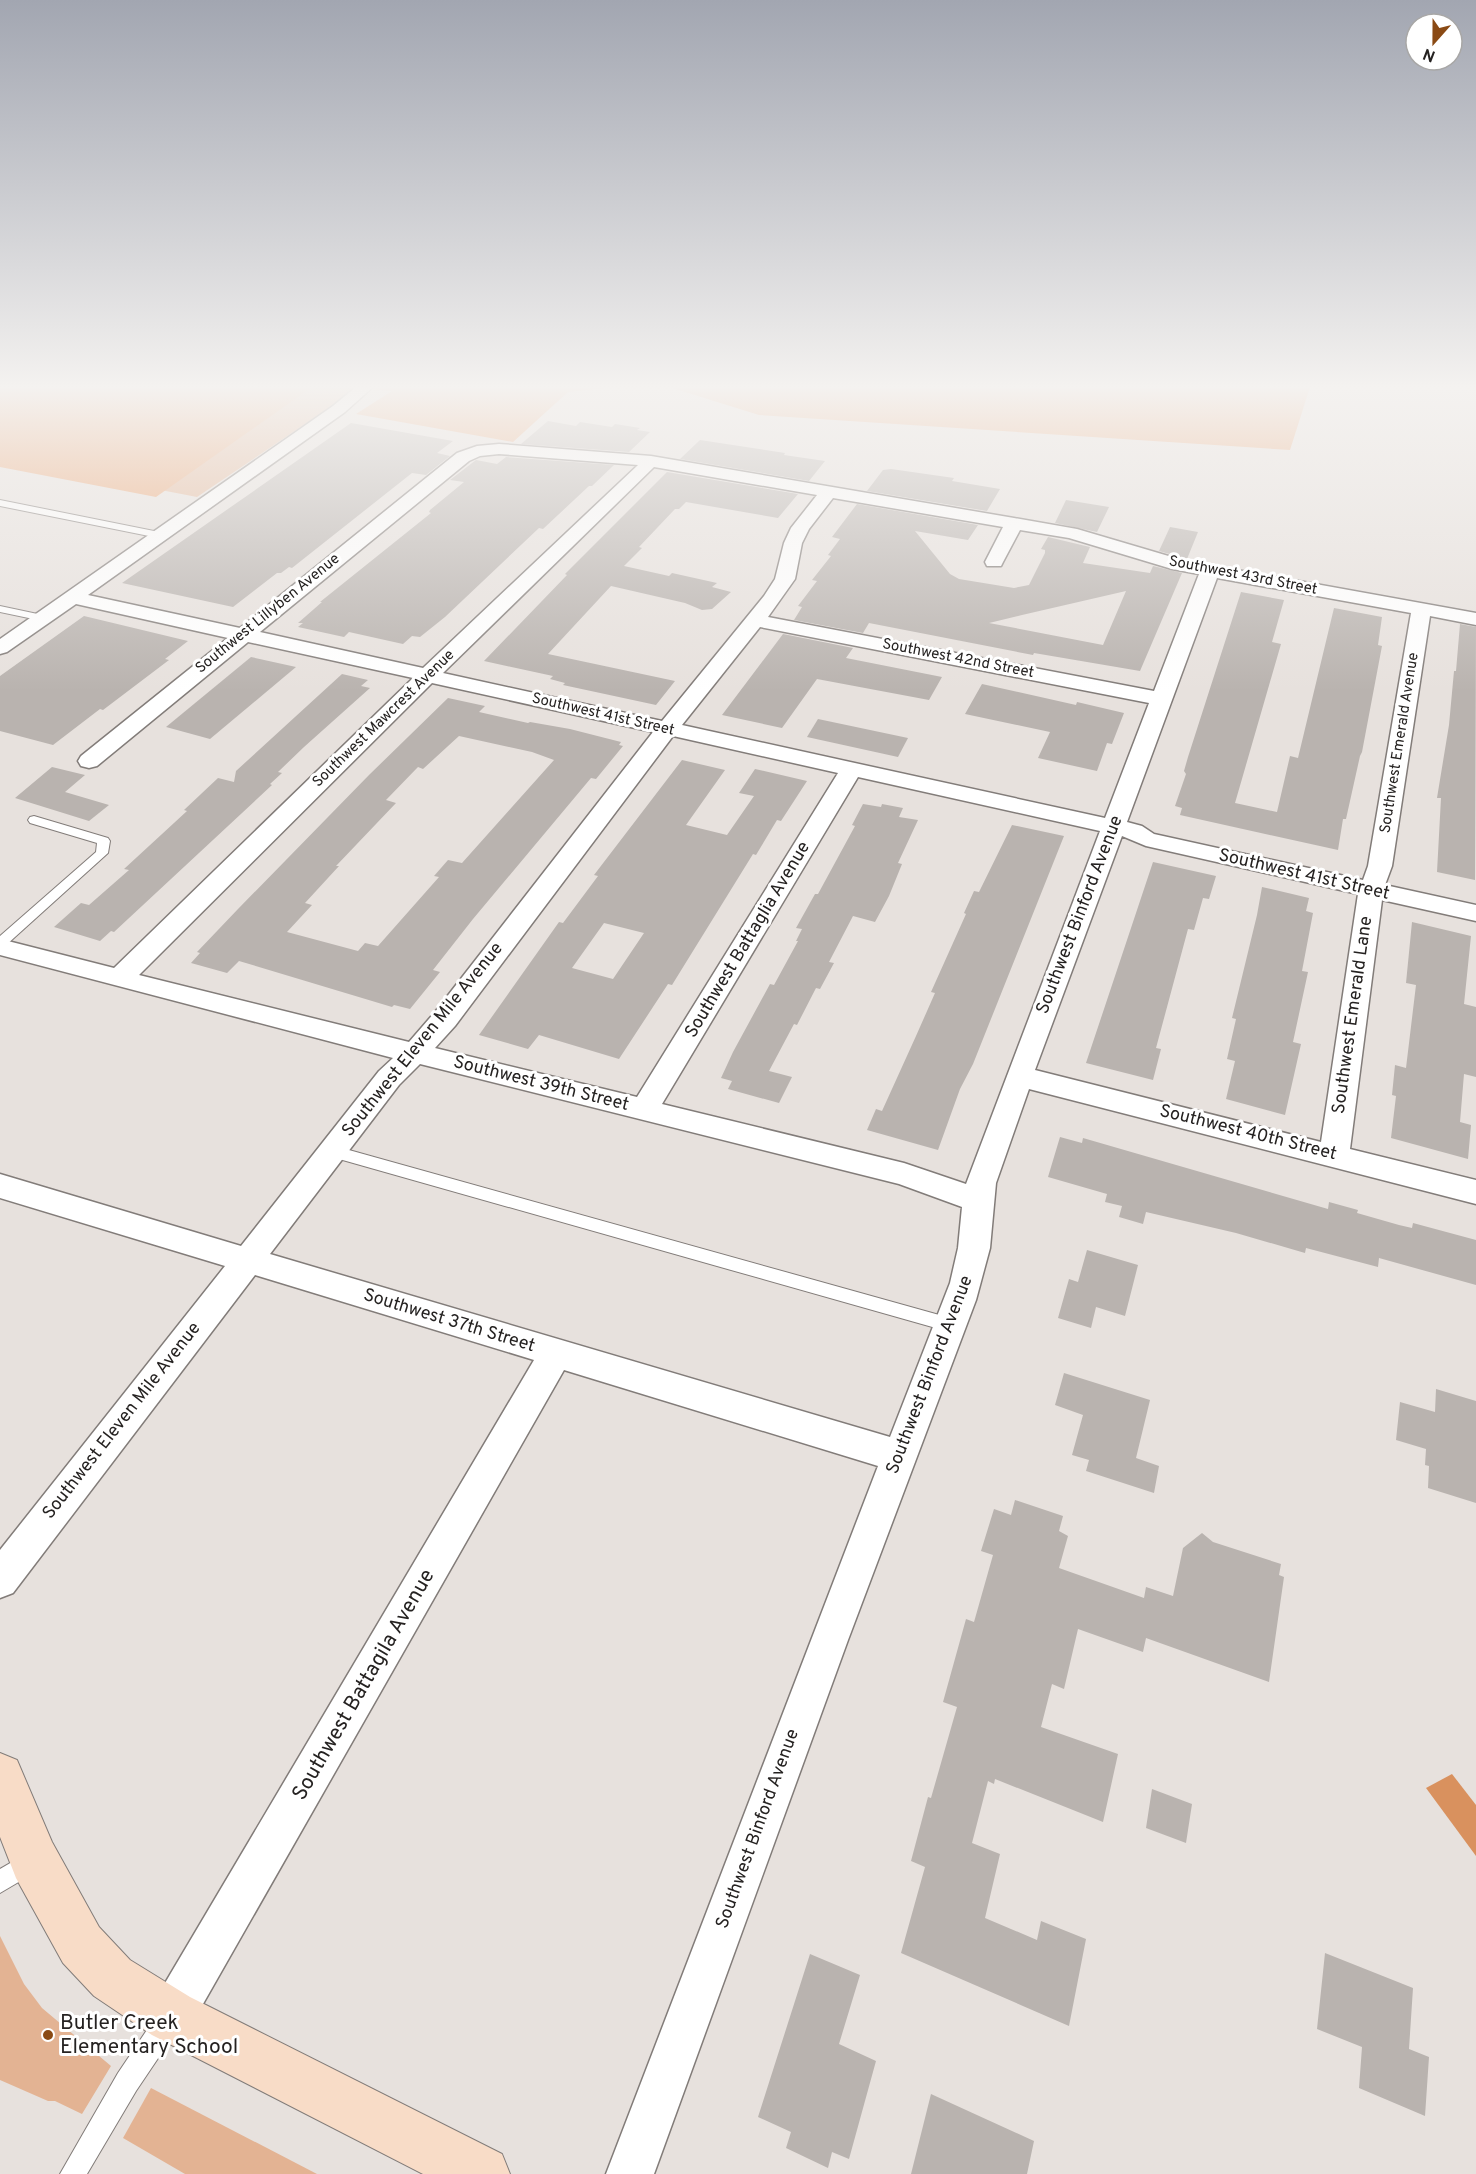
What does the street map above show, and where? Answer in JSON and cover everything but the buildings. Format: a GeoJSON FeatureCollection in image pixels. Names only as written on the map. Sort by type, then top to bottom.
{"type":"FeatureCollection","features":[{"type":"Feature","properties":{"kind":"main road"},"geometry":{"type":"LineString","coordinates":[[0,1777],[17,1871],[111,1978],[171,2016],[482,2174]]}},
{"type":"Feature","properties":{"kind":"street"},"geometry":{"type":"LineString","coordinates":[[0,648],[225,488]]}},
{"type":"Feature","properties":{"kind":"street","name":"Southwest Lillyben Avenue"},"geometry":{"type":"LineString","coordinates":[[89,761],[424,488]]}},
{"type":"Feature","properties":{"kind":"street","name":"Southwest Mawcrest Avenue"},"geometry":{"type":"LineString","coordinates":[[120,978],[623,488]]}},
{"type":"Feature","properties":{"kind":"street","name":"Southwest 43rd Street"},"geometry":{"type":"LineString","coordinates":[[808,488],[1089,537],[1179,566],[1476,619]]}},
{"type":"Feature","properties":{"kind":"street","name":"Southwest Eleven Mile Avenue"},"geometry":{"type":"LineString","coordinates":[[0,1580],[331,1151],[389,1078],[445,1019],[667,729],[772,599],[785,579],[793,543],[800,528],[828,492]]}},
{"type":"Feature","properties":{"kind":"street"},"geometry":{"type":"LineString","coordinates":[[994,562],[1014,523]]}},
{"type":"Feature","properties":{"kind":"street","name":"Southwest Binford Avenue"},"geometry":{"type":"LineString","coordinates":[[630,2174],[950,1325],[972,1263],[976,1231],[976,1200],[1019,1076],[1124,829],[1161,699],[1210,571]]}},
{"type":"Feature","properties":{"kind":"street","name":"Southwest 41st Street"},"geometry":{"type":"LineString","coordinates":[[72,597],[1124,829],[1146,839],[1374,883],[1476,898]]}},
{"type":"Feature","properties":{"kind":"street","name":"Southwest Emerald Avenue"},"geometry":{"type":"LineString","coordinates":[[1374,883],[1421,610]]}},
{"type":"Feature","properties":{"kind":"street","name":"Southwest 42nd Street"},"geometry":{"type":"LineString","coordinates":[[754,620],[1161,699]]}},
{"type":"Feature","properties":{"kind":"street","name":"Southwest Battaglia Avenue"},"geometry":{"type":"LineString","coordinates":[[644,1110],[851,770]]}},
{"type":"Feature","properties":{"kind":"street","name":"Southwest 41st Street"},"geometry":{"type":"LineString","coordinates":[[1374,883],[1476,913]]}},
{"type":"Feature","properties":{"kind":"street","name":"Southwest Emerald Lane"},"geometry":{"type":"LineString","coordinates":[[1334,1155],[1374,883]]}},
{"type":"Feature","properties":{"kind":"street","name":"Southwest 39th Street"},"geometry":{"type":"LineString","coordinates":[[0,947],[904,1174],[976,1200]]}},
{"type":"Feature","properties":{"kind":"street","name":"Southwest 40th Street"},"geometry":{"type":"LineString","coordinates":[[1019,1076],[1476,1192]]}},
{"type":"Feature","properties":{"kind":"street","name":"Southwest 37th Street"},"geometry":{"type":"LineString","coordinates":[[0,1186],[899,1456]]}},
{"type":"Feature","properties":{"kind":"street","name":"Southwest Battagila Avenue"},"geometry":{"type":"LineString","coordinates":[[171,2016],[556,1353]]}},
{"type":"Feature","properties":{"kind":"lane"},"geometry":{"type":"LineString","coordinates":[[0,503],[159,535]]}},
{"type":"Feature","properties":{"kind":"lane"},"geometry":{"type":"LineString","coordinates":[[0,609],[43,618]]}},
{"type":"Feature","properties":{"kind":"lane"},"geometry":{"type":"LineString","coordinates":[[0,943],[102,853],[104,841],[34,820]]}},
{"type":"Feature","properties":{"kind":"lane"},"geometry":{"type":"LineString","coordinates":[[331,1151],[950,1325]]}},
{"type":"Feature","properties":{"kind":"lane"},"geometry":{"type":"LineString","coordinates":[[73,2174],[127,2082],[171,2016]]}},
{"type":"Feature","properties":{"kind":"shaded area"},"geometry":{"type":"Polygon","coordinates":[[[112,488],[168,488],[156,497],[112,488]]]}},
{"type":"Feature","properties":{"kind":"shaded area"},"geometry":{"type":"Polygon","coordinates":[[[153,488],[210,488],[197,497],[153,488]]]}},
{"type":"Feature","properties":{"kind":"shaded area"},"geometry":{"type":"Polygon","coordinates":[[[1452,1774],[1476,1805],[1476,1856],[1426,1788],[1452,1774]]]}},
{"type":"Feature","properties":{"kind":"shaded area"},"geometry":{"type":"Polygon","coordinates":[[[0,1936],[24,1984],[42,2008],[111,2066],[82,2114],[0,2080],[0,1936]]]}},
{"type":"Feature","properties":{"kind":"shaded area"},"geometry":{"type":"Polygon","coordinates":[[[151,2088],[317,2174],[185,2174],[123,2138],[151,2088]]]}},
{"type":"Feature","properties":{"kind":"place","name":"Butler Creek Elementary School"},"geometry":{"type":"Point","coordinates":[48,2035]}}]}
